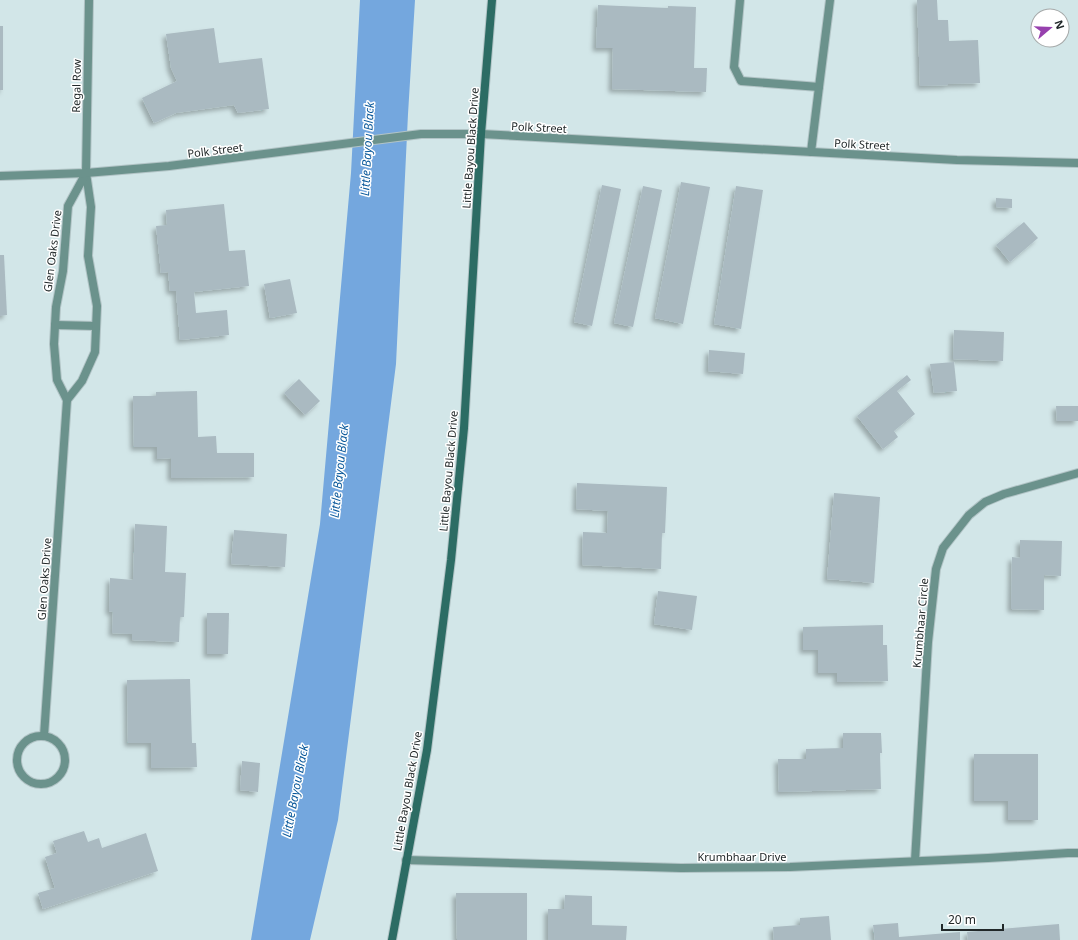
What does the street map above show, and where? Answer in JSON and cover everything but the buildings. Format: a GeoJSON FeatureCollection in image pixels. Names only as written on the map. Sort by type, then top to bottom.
{"type":"FeatureCollection","features":[{"type":"Feature","properties":{"kind":"main road","name":"Little Bayou Black Drive"},"geometry":{"type":"LineString","coordinates":[[392,940],[426,750],[451,560],[464,428],[481,134],[492,0]]}},
{"type":"Feature","properties":{"kind":"street","name":"Regal Row"},"geometry":{"type":"LineString","coordinates":[[86,173],[89,0]]}},
{"type":"Feature","properties":{"kind":"street"},"geometry":{"type":"LineString","coordinates":[[740,0],[734,67],[741,81],[819,87]]}},
{"type":"Feature","properties":{"kind":"street"},"geometry":{"type":"LineString","coordinates":[[811,152],[830,0]]}},
{"type":"Feature","properties":{"kind":"street","name":"Polk Street"},"geometry":{"type":"LineString","coordinates":[[0,176],[86,173],[169,166],[421,134],[481,134],[957,160],[1078,163]]}},
{"type":"Feature","properties":{"kind":"street","name":"Glen Oaks Drive"},"geometry":{"type":"LineString","coordinates":[[44,736],[68,400],[57,380],[54,344],[56,307],[63,271],[68,206],[86,173]]}},
{"type":"Feature","properties":{"kind":"street"},"geometry":{"type":"LineString","coordinates":[[68,400],[82,381],[96,352],[97,306],[88,256],[91,207],[86,173]]}},
{"type":"Feature","properties":{"kind":"street"},"geometry":{"type":"LineString","coordinates":[[55,325],[96,326]]}},
{"type":"Feature","properties":{"kind":"street","name":"Krumbhaar Circle"},"geometry":{"type":"LineString","coordinates":[[915,861],[928,642],[936,569],[943,548],[969,515],[985,502],[1004,494],[1078,473]]}},
{"type":"Feature","properties":{"kind":"street"},"geometry":{"type":"LineString","coordinates":[[36,736],[44,736],[52,739],[58,744],[63,751],[65,759],[64,767],[54,780],[46,784],[38,784],[24,778],[17,765],[17,757],[19,750],[29,739],[36,736]]}},
{"type":"Feature","properties":{"kind":"street","name":"Krumbhaar Drive"},"geometry":{"type":"LineString","coordinates":[[406,860],[681,868],[790,867],[1078,853]]}},
{"type":"Feature","properties":{"kind":"water","name":"Little Bayou Black"},"geometry":{"type":"Polygon","coordinates":[[[360,0],[415,0],[396,364],[338,820],[310,940],[251,940],[320,524],[351,173],[360,0]]]}}]}
